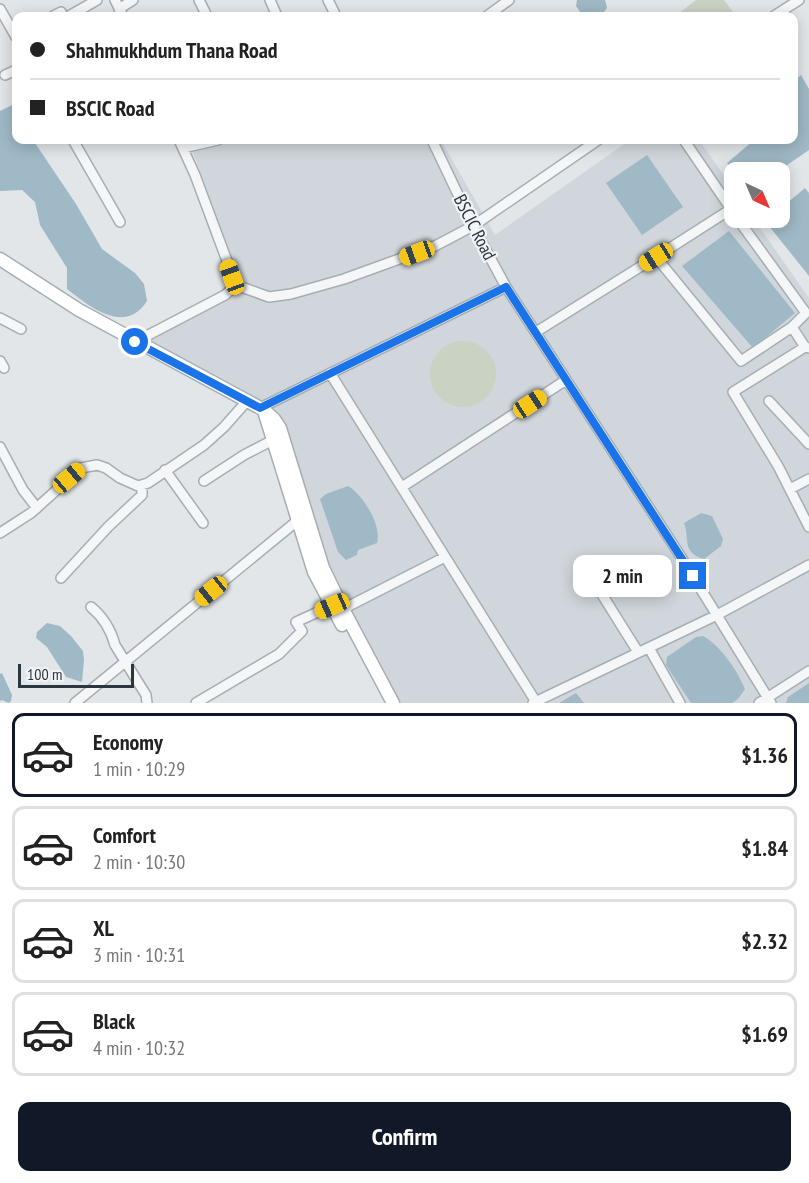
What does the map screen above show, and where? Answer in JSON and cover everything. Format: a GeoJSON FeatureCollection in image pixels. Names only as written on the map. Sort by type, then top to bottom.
{"type":"FeatureCollection","features":[{"type":"Feature","properties":{"kind":"main road"},"geometry":{"type":"LineString","coordinates":[[0,259],[79,310],[262,409],[274,419],[280,428],[337,608],[384,703]]}},
{"type":"Feature","properties":{"kind":"main road"},"geometry":{"type":"LineString","coordinates":[[262,409],[314,572],[393,703]]}},
{"type":"Feature","properties":{"kind":"street"},"geometry":{"type":"LineString","coordinates":[[76,12],[97,0]]}},
{"type":"Feature","properties":{"kind":"street"},"geometry":{"type":"LineString","coordinates":[[122,12],[132,0]]}},
{"type":"Feature","properties":{"kind":"street"},"geometry":{"type":"LineString","coordinates":[[492,12],[508,0]]}},
{"type":"Feature","properties":{"kind":"street"},"geometry":{"type":"LineString","coordinates":[[780,12],[799,0]]}},
{"type":"Feature","properties":{"kind":"street"},"geometry":{"type":"LineString","coordinates":[[0,9],[12,30]]}},
{"type":"Feature","properties":{"kind":"street"},"geometry":{"type":"LineString","coordinates":[[5,75],[12,72]]}},
{"type":"Feature","properties":{"kind":"street"},"geometry":{"type":"LineString","coordinates":[[75,144],[120,222]]}},
{"type":"Feature","properties":{"kind":"street"},"geometry":{"type":"LineString","coordinates":[[181,144],[236,285],[269,297],[291,294],[344,279],[435,246],[473,226],[592,144]]}},
{"type":"Feature","properties":{"kind":"street","name":"BSCIC Road"},"geometry":{"type":"LineString","coordinates":[[434,144],[473,226],[506,287],[552,355],[717,615],[766,701]]}},
{"type":"Feature","properties":{"kind":"street"},"geometry":{"type":"LineString","coordinates":[[687,144],[724,199]]}},
{"type":"Feature","properties":{"kind":"street"},"geometry":{"type":"LineString","coordinates":[[536,332],[656,257],[724,220]]}},
{"type":"Feature","properties":{"kind":"street"},"geometry":{"type":"LineString","coordinates":[[656,257],[741,361],[792,327],[807,313],[744,228]]}},
{"type":"Feature","properties":{"kind":"street"},"geometry":{"type":"LineString","coordinates":[[135,342],[225,296],[236,285]]}},
{"type":"Feature","properties":{"kind":"street"},"geometry":{"type":"LineString","coordinates":[[262,409],[506,287]]}},
{"type":"Feature","properties":{"kind":"street"},"geometry":{"type":"LineString","coordinates":[[0,318],[21,329]]}},
{"type":"Feature","properties":{"kind":"street"},"geometry":{"type":"LineString","coordinates":[[792,327],[807,347],[733,392],[790,489],[809,527]]}},
{"type":"Feature","properties":{"kind":"street"},"geometry":{"type":"LineString","coordinates":[[330,373],[534,702],[717,615],[809,565]]}},
{"type":"Feature","properties":{"kind":"street"},"geometry":{"type":"LineString","coordinates":[[402,487],[566,380]]}},
{"type":"Feature","properties":{"kind":"street"},"geometry":{"type":"LineString","coordinates":[[0,533],[37,508],[81,468],[97,465],[138,486],[142,485],[217,433],[247,401]]}},
{"type":"Feature","properties":{"kind":"street"},"geometry":{"type":"LineString","coordinates":[[769,401],[809,444]]}},
{"type":"Feature","properties":{"kind":"street"},"geometry":{"type":"LineString","coordinates":[[204,481],[244,455],[273,440]]}},
{"type":"Feature","properties":{"kind":"street"},"geometry":{"type":"LineString","coordinates":[[0,447],[23,490],[37,508]]}},
{"type":"Feature","properties":{"kind":"street"},"geometry":{"type":"LineString","coordinates":[[165,470],[203,523]]}},
{"type":"Feature","properties":{"kind":"street"},"geometry":{"type":"LineString","coordinates":[[790,489],[809,479]]}},
{"type":"Feature","properties":{"kind":"street"},"geometry":{"type":"LineString","coordinates":[[62,578],[108,527],[142,495],[142,485]]}},
{"type":"Feature","properties":{"kind":"street"},"geometry":{"type":"LineString","coordinates":[[75,703],[297,521]]}},
{"type":"Feature","properties":{"kind":"street"},"geometry":{"type":"LineString","coordinates":[[196,703],[279,654],[302,631],[296,622],[337,608],[445,558]]}},
{"type":"Feature","properties":{"kind":"street"},"geometry":{"type":"LineString","coordinates":[[598,588],[638,652]]}},
{"type":"Feature","properties":{"kind":"street"},"geometry":{"type":"LineString","coordinates":[[91,607],[99,614],[146,695],[147,703]]}},
{"type":"Feature","properties":{"kind":"street"},"geometry":{"type":"LineString","coordinates":[[649,648],[680,703]]}},
{"type":"Feature","properties":{"kind":"street"},"geometry":{"type":"LineString","coordinates":[[766,701],[809,671]]}},
{"type":"Feature","properties":{"kind":"shaded area"},"geometry":{"type":"Polygon","coordinates":[[[696,0],[724,0],[733,12],[680,12],[696,0]]]}},
{"type":"Feature","properties":{"kind":"shaded area"},"geometry":{"type":"Polygon","coordinates":[[[204,144],[443,144],[495,235],[624,144],[702,144],[724,175],[724,228],[760,228],[809,298],[809,703],[386,703],[324,589],[266,415],[138,346],[243,289],[191,147],[204,144]]]}},
{"type":"Feature","properties":{"kind":"shaded area"},"geometry":{"type":"Polygon","coordinates":[[[457,341],[469,341],[481,346],[491,356],[496,374],[494,387],[481,402],[469,407],[457,407],[445,402],[435,392],[430,380],[430,368],[435,356],[445,346],[457,341]]]}},
{"type":"Feature","properties":{"kind":"water"},"geometry":{"type":"Polygon","coordinates":[[[577,0],[605,0],[607,8],[604,12],[580,12],[576,6],[577,0]]]}},
{"type":"Feature","properties":{"kind":"water"},"geometry":{"type":"Polygon","coordinates":[[[801,75],[809,89],[809,150],[790,163],[728,162],[749,144],[798,144],[798,78],[801,75]]]}},
{"type":"Feature","properties":{"kind":"water"},"geometry":{"type":"Polygon","coordinates":[[[12,105],[12,144],[36,144],[76,204],[102,249],[135,273],[144,284],[147,301],[138,311],[128,316],[118,317],[107,314],[86,303],[67,289],[67,268],[40,225],[35,202],[22,190],[0,191],[0,111],[12,105]]]}},
{"type":"Feature","properties":{"kind":"water"},"geometry":{"type":"Polygon","coordinates":[[[647,155],[683,207],[642,235],[606,183],[647,155]]]}},
{"type":"Feature","properties":{"kind":"water"},"geometry":{"type":"Polygon","coordinates":[[[805,188],[809,193],[809,276],[771,228],[790,228],[790,201],[805,188]]]}},
{"type":"Feature","properties":{"kind":"water"},"geometry":{"type":"Polygon","coordinates":[[[729,231],[795,313],[753,348],[682,266],[729,231]]]}},
{"type":"Feature","properties":{"kind":"water"},"geometry":{"type":"Polygon","coordinates":[[[348,486],[360,496],[370,511],[378,536],[377,543],[358,550],[357,555],[346,560],[338,552],[320,499],[326,494],[348,486]]]}},
{"type":"Feature","properties":{"kind":"water"},"geometry":{"type":"Polygon","coordinates":[[[701,513],[712,516],[723,539],[721,546],[704,559],[689,549],[684,523],[701,513]]]}},
{"type":"Feature","properties":{"kind":"water"},"geometry":{"type":"Polygon","coordinates":[[[47,623],[60,626],[83,651],[82,682],[66,677],[47,647],[36,638],[37,632],[47,623]]]}},
{"type":"Feature","properties":{"kind":"water"},"geometry":{"type":"Polygon","coordinates":[[[703,636],[728,659],[745,689],[732,703],[691,703],[666,665],[667,657],[696,637],[703,636]]]}},
{"type":"Feature","properties":{"kind":"water"},"geometry":{"type":"Polygon","coordinates":[[[2,673],[12,695],[9,703],[0,701],[0,674],[2,673]]]}},
{"type":"Feature","properties":{"kind":"water"},"geometry":{"type":"Polygon","coordinates":[[[809,683],[809,703],[786,703],[788,697],[809,683]]]}},
{"type":"Feature","properties":{"kind":"water"},"geometry":{"type":"Polygon","coordinates":[[[576,693],[584,703],[559,703],[576,693]]]}},
{"type":"Feature","properties":{"kind":"route"},"geometry":{"type":"LineString","coordinates":[[135,342],[260,408],[506,287],[693,576]]}}]}
